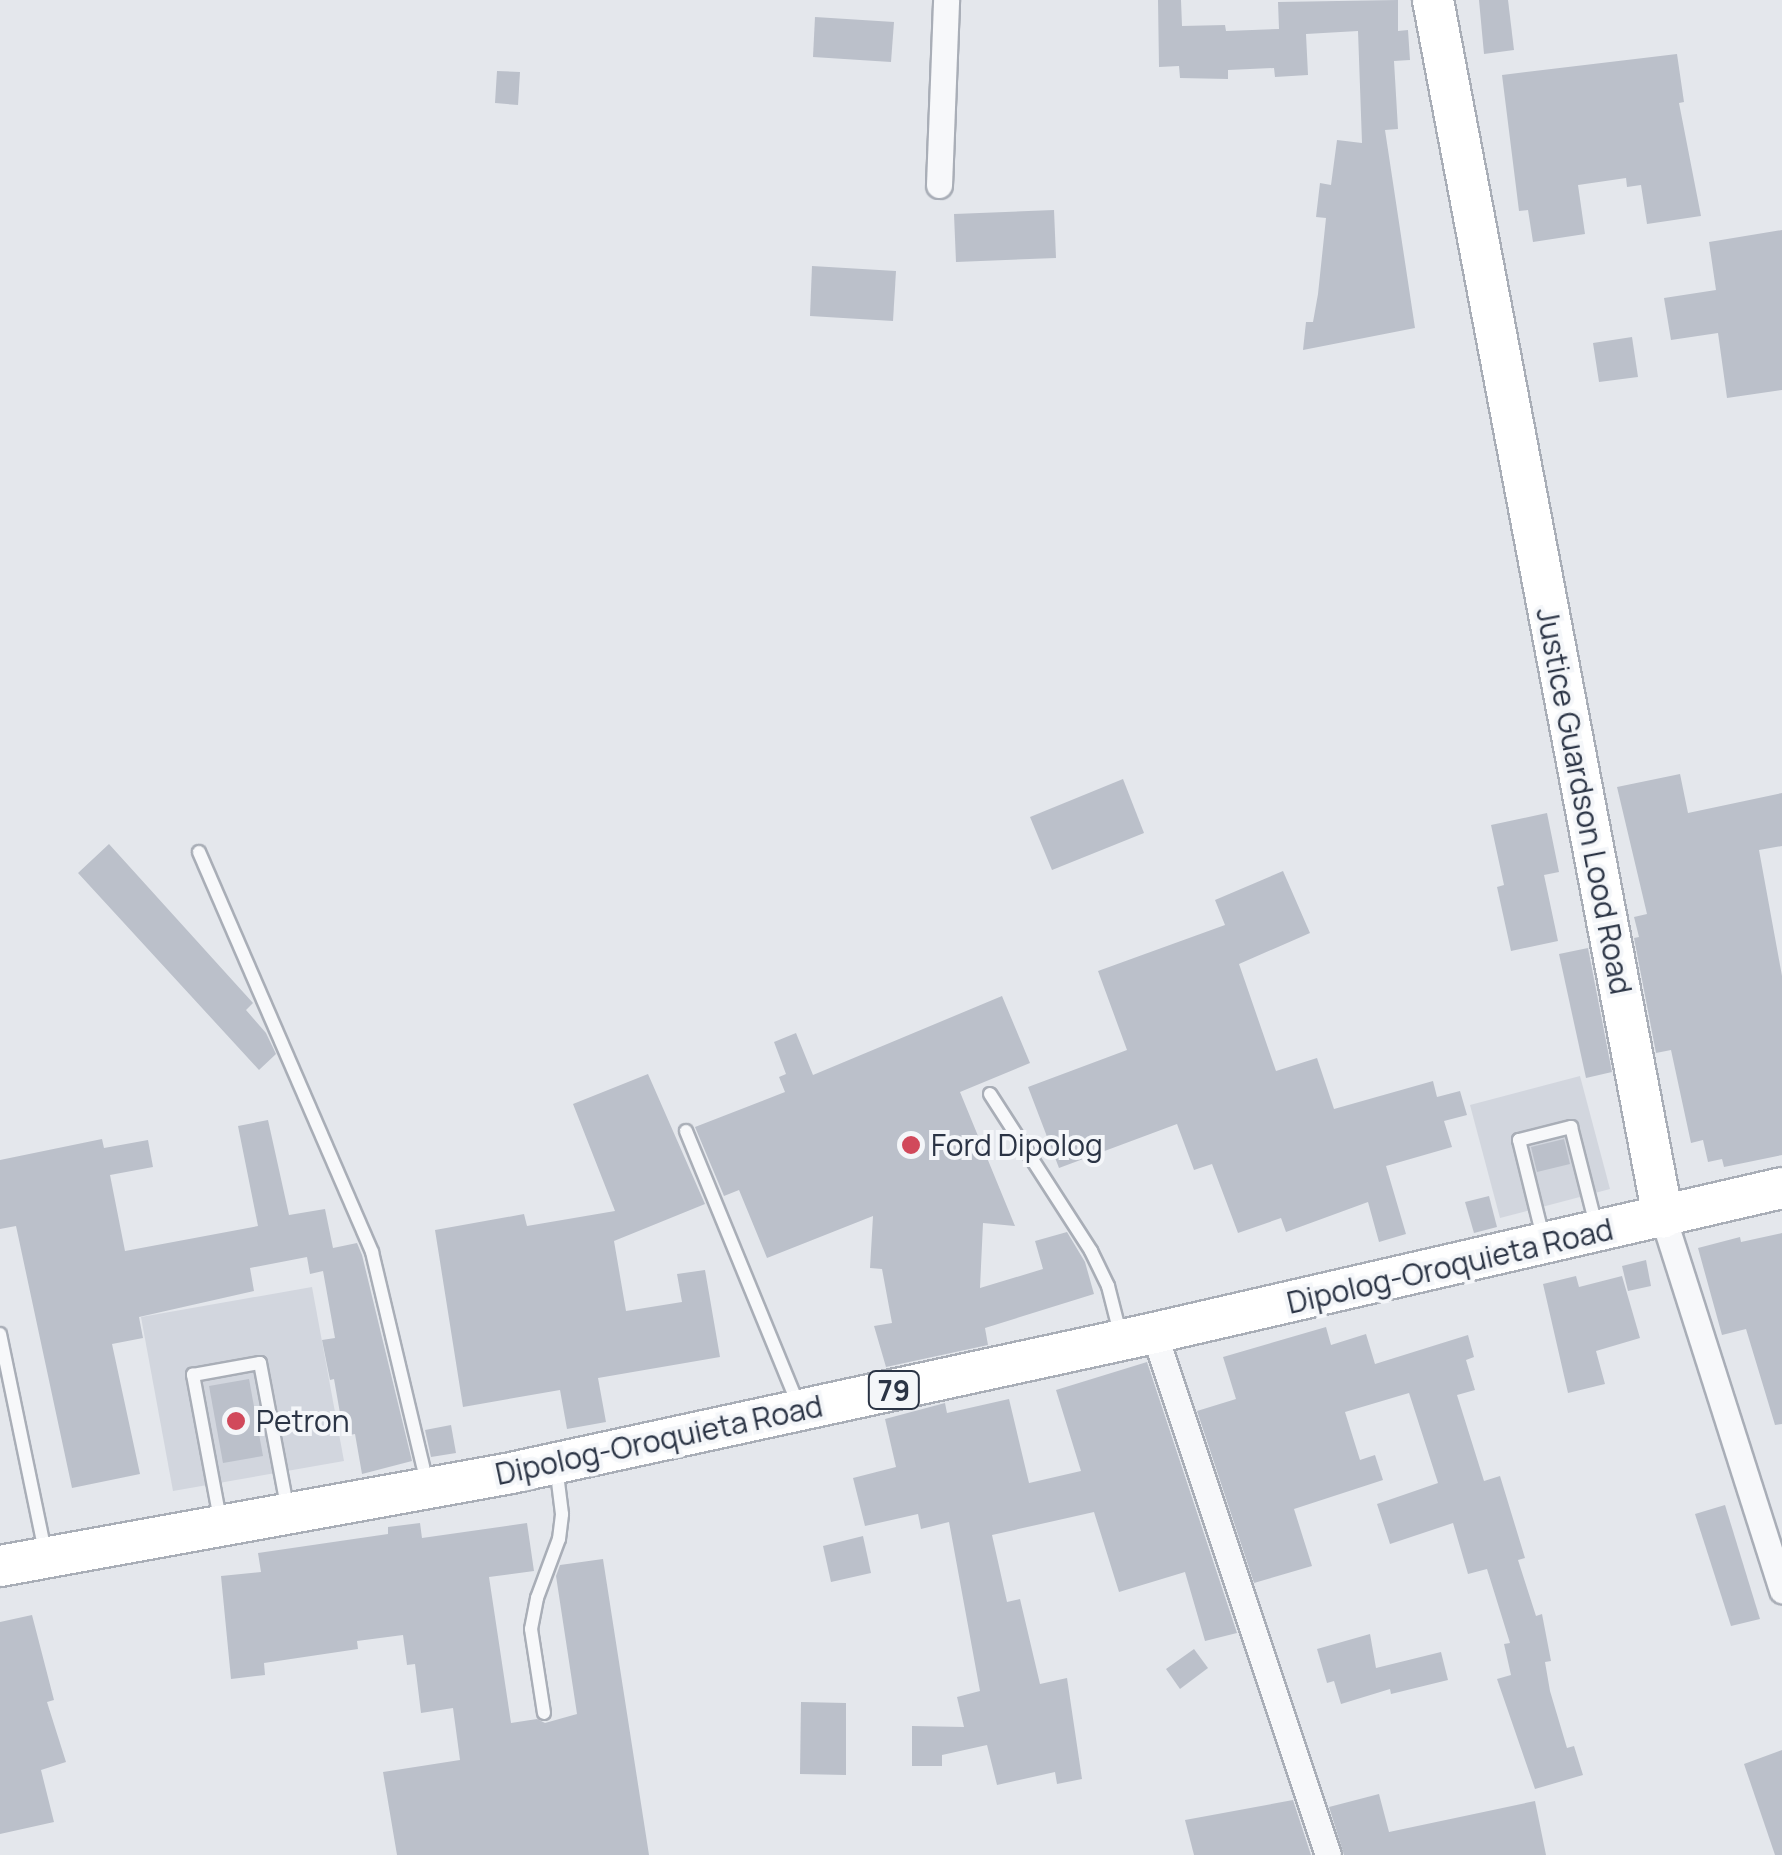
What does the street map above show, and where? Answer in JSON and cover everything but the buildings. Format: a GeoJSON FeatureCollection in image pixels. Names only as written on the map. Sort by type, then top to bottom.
{"type":"FeatureCollection","features":[{"type":"Feature","properties":{"kind":"main road","name":"Justice Guardson Lood Road"},"geometry":{"type":"LineString","coordinates":[[1433,0],[1663,1217]]}},
{"type":"Feature","properties":{"kind":"main road","name":"Dipolog-Oroquieta Road"},"geometry":{"type":"LineString","coordinates":[[0,1566],[556,1463],[1138,1337],[1782,1188]]}},
{"type":"Feature","properties":{"kind":"street"},"geometry":{"type":"LineString","coordinates":[[940,185],[946,0]]}},
{"type":"Feature","properties":{"kind":"street","name":"Justice Guardson Lood Road"},"geometry":{"type":"LineString","coordinates":[[1663,1217],[1782,1590]]}},
{"type":"Feature","properties":{"kind":"street"},"geometry":{"type":"LineString","coordinates":[[1138,1337],[1328,1855]]}},
{"type":"Feature","properties":{"kind":"lane"},"geometry":{"type":"LineString","coordinates":[[199,852],[372,1252],[428,1488]]}},
{"type":"Feature","properties":{"kind":"lane"},"geometry":{"type":"LineString","coordinates":[[990,1094],[1099,1266],[1138,1337]]}},
{"type":"Feature","properties":{"kind":"lane"},"geometry":{"type":"LineString","coordinates":[[1545,1244],[1519,1140],[1571,1127],[1598,1232]]}},
{"type":"Feature","properties":{"kind":"lane"},"geometry":{"type":"LineString","coordinates":[[686,1130],[800,1410]]}},
{"type":"Feature","properties":{"kind":"lane"},"geometry":{"type":"LineString","coordinates":[[0,1334],[46,1558]]}},
{"type":"Feature","properties":{"kind":"lane"},"geometry":{"type":"LineString","coordinates":[[221,1526],[193,1375],[260,1363],[288,1514]]}},
{"type":"Feature","properties":{"kind":"lane"},"geometry":{"type":"LineString","coordinates":[[544,1712],[531,1629],[537,1598],[559,1539],[562,1514],[556,1463]]}},
{"type":"Feature","properties":{"kind":"shaded area"},"geometry":{"type":"Polygon","coordinates":[[[1580,1076],[1610,1189],[1500,1218],[1470,1105],[1580,1076]]]}},
{"type":"Feature","properties":{"kind":"shaded area"},"geometry":{"type":"Polygon","coordinates":[[[312,1287],[344,1461],[173,1491],[141,1317],[312,1287]]]}},
{"type":"Feature","properties":{"kind":"place","name":"Ford Dipolog"},"geometry":{"type":"Point","coordinates":[911,1145]}},
{"type":"Feature","properties":{"kind":"place","name":"Petron"},"geometry":{"type":"Point","coordinates":[236,1421]}}]}
